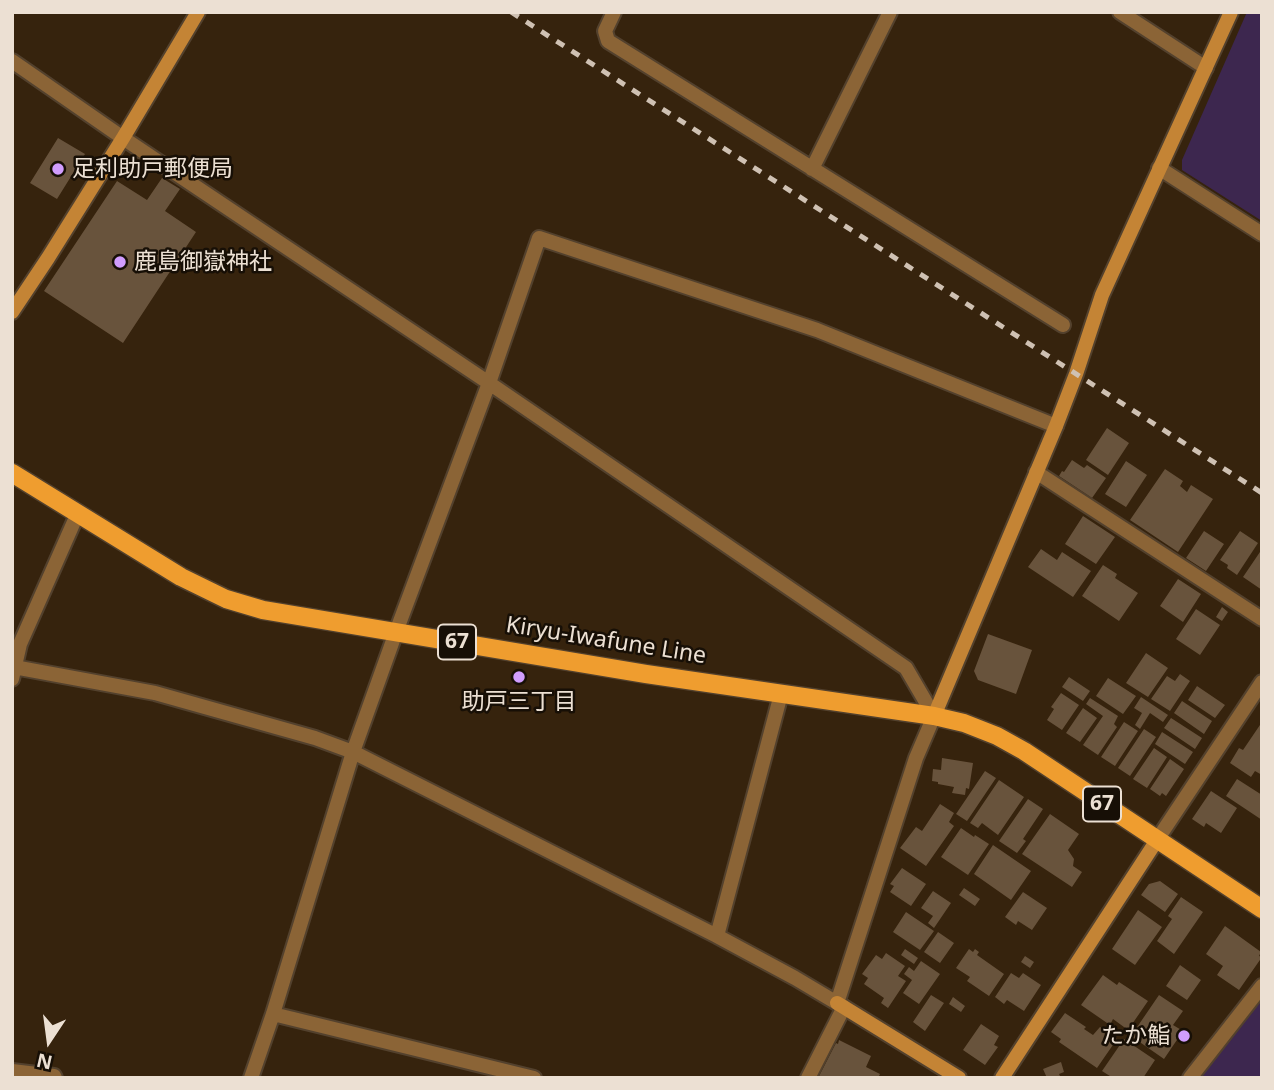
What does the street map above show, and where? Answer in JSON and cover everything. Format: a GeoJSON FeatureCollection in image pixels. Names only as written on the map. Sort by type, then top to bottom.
{"type":"FeatureCollection","features":[{"type":"Feature","properties":{"kind":"main road","name":"Kiryu-Iwafune Line"},"geometry":{"type":"LineString","coordinates":[[12,473],[181,578],[226,599],[263,610],[633,672],[934,716]]}},
{"type":"Feature","properties":{"kind":"main road","name":"67"},"geometry":{"type":"LineString","coordinates":[[934,716],[964,723],[997,736],[1024,751],[1262,909]]}},
{"type":"Feature","properties":{"kind":"street"},"geometry":{"type":"LineString","coordinates":[[12,312],[123,138],[198,12]]}},
{"type":"Feature","properties":{"kind":"street"},"geometry":{"type":"LineString","coordinates":[[614,12],[605,31],[608,41],[1063,326]]}},
{"type":"Feature","properties":{"kind":"street"},"geometry":{"type":"LineString","coordinates":[[812,169],[890,12]]}},
{"type":"Feature","properties":{"kind":"street"},"geometry":{"type":"LineString","coordinates":[[1120,12],[1206,68]]}},
{"type":"Feature","properties":{"kind":"street"},"geometry":{"type":"LineString","coordinates":[[808,1078],[840,1005],[916,758],[1056,426],[1102,295],[1231,12]]}},
{"type":"Feature","properties":{"kind":"street"},"geometry":{"type":"LineString","coordinates":[[12,61],[906,668],[934,716]]}},
{"type":"Feature","properties":{"kind":"street"},"geometry":{"type":"LineString","coordinates":[[1159,168],[1262,234]]}},
{"type":"Feature","properties":{"kind":"street"},"geometry":{"type":"LineString","coordinates":[[251,1078],[353,752],[489,383],[539,238],[817,330],[1056,426]]}},
{"type":"Feature","properties":{"kind":"street"},"geometry":{"type":"LineString","coordinates":[[1036,472],[1262,620]]}},
{"type":"Feature","properties":{"kind":"street"},"geometry":{"type":"LineString","coordinates":[[77,514],[20,644],[13,673],[155,694],[315,738],[353,752],[718,936],[795,978],[959,1078]]}},
{"type":"Feature","properties":{"kind":"street"},"geometry":{"type":"LineString","coordinates":[[1002,1078],[1262,682]]}},
{"type":"Feature","properties":{"kind":"street"},"geometry":{"type":"LineString","coordinates":[[718,936],[781,694]]}},
{"type":"Feature","properties":{"kind":"street"},"geometry":{"type":"LineString","coordinates":[[1190,1078],[1262,986]]}},
{"type":"Feature","properties":{"kind":"street"},"geometry":{"type":"LineString","coordinates":[[272,1014],[534,1078]]}},
{"type":"Feature","properties":{"kind":"street"},"geometry":{"type":"LineString","coordinates":[[12,1071],[55,1078]]}},
{"type":"Feature","properties":{"kind":"shaded area"},"geometry":{"type":"Polygon","coordinates":[[[1247,12],[1262,12],[1262,221],[1182,170],[1182,160],[1247,12]]]}},
{"type":"Feature","properties":{"kind":"shaded area"},"geometry":{"type":"Polygon","coordinates":[[[1262,996],[1262,1078],[1199,1078],[1262,996]]]}},
{"type":"Feature","properties":{"kind":"building","name":"足利助戸郵便局"},"geometry":{"type":"Polygon","coordinates":[[[58,138],[85,154],[57,199],[30,183],[58,138]]]}},
{"type":"Feature","properties":{"kind":"building","name":"鹿島御嶽神社"},"geometry":{"type":"Polygon","coordinates":[[[162,178],[180,189],[165,211],[196,232],[123,343],[44,291],[117,181],[147,200],[162,178]]]}},
{"type":"Feature","properties":{"kind":"building"},"geometry":{"type":"Polygon","coordinates":[[[1107,428],[1129,443],[1108,475],[1086,460],[1107,428]]]}},
{"type":"Feature","properties":{"kind":"building"},"geometry":{"type":"Polygon","coordinates":[[[1072,460],[1084,468],[1087,465],[1106,478],[1092,498],[1059,476],[1072,460]]]}},
{"type":"Feature","properties":{"kind":"building"},"geometry":{"type":"Polygon","coordinates":[[[1126,461],[1147,475],[1126,507],[1105,494],[1126,461]]]}},
{"type":"Feature","properties":{"kind":"building"},"geometry":{"type":"Polygon","coordinates":[[[1165,469],[1183,481],[1180,486],[1187,492],[1191,485],[1213,499],[1178,552],[1130,520],[1165,469]]]}},
{"type":"Feature","properties":{"kind":"building"},"geometry":{"type":"Polygon","coordinates":[[[1083,516],[1115,537],[1096,564],[1065,544],[1083,516]]]}},
{"type":"Feature","properties":{"kind":"building"},"geometry":{"type":"Polygon","coordinates":[[[1204,531],[1224,544],[1206,571],[1186,558],[1204,531]]]}},
{"type":"Feature","properties":{"kind":"building"},"geometry":{"type":"Polygon","coordinates":[[[1240,531],[1258,543],[1237,575],[1220,560],[1240,531]]]}},
{"type":"Feature","properties":{"kind":"building"},"geometry":{"type":"Polygon","coordinates":[[[1041,549],[1057,560],[1062,552],[1091,571],[1073,597],[1028,567],[1041,549]]]}},
{"type":"Feature","properties":{"kind":"building"},"geometry":{"type":"Polygon","coordinates":[[[1262,549],[1262,590],[1243,577],[1262,549]]]}},
{"type":"Feature","properties":{"kind":"building"},"geometry":{"type":"Polygon","coordinates":[[[1103,565],[1117,574],[1115,578],[1138,593],[1119,621],[1082,596],[1103,565]]]}},
{"type":"Feature","properties":{"kind":"building"},"geometry":{"type":"Polygon","coordinates":[[[1178,579],[1201,594],[1183,622],[1160,606],[1178,579]]]}},
{"type":"Feature","properties":{"kind":"building"},"geometry":{"type":"Polygon","coordinates":[[[1222,607],[1228,612],[1222,621],[1216,617],[1222,607]]]}},
{"type":"Feature","properties":{"kind":"building"},"geometry":{"type":"Polygon","coordinates":[[[1196,609],[1220,625],[1200,655],[1176,639],[1196,609]]]}},
{"type":"Feature","properties":{"kind":"building"},"geometry":{"type":"Polygon","coordinates":[[[988,634],[1032,650],[1016,694],[978,680],[974,671],[988,634]]]}},
{"type":"Feature","properties":{"kind":"building"},"geometry":{"type":"Polygon","coordinates":[[[1146,653],[1168,668],[1148,697],[1126,683],[1146,653]]]}},
{"type":"Feature","properties":{"kind":"building"},"geometry":{"type":"Polygon","coordinates":[[[1180,674],[1190,681],[1170,711],[1151,699],[1167,676],[1175,681],[1180,674]]]}},
{"type":"Feature","properties":{"kind":"building"},"geometry":{"type":"Polygon","coordinates":[[[1069,677],[1090,691],[1083,701],[1062,687],[1069,677]]]}},
{"type":"Feature","properties":{"kind":"building"},"geometry":{"type":"Polygon","coordinates":[[[1108,678],[1136,696],[1123,714],[1096,696],[1108,678]]]}},
{"type":"Feature","properties":{"kind":"building"},"geometry":{"type":"Polygon","coordinates":[[[1197,686],[1225,705],[1215,718],[1188,700],[1197,686]]]}},
{"type":"Feature","properties":{"kind":"building"},"geometry":{"type":"Polygon","coordinates":[[[1061,693],[1079,705],[1062,730],[1047,720],[1054,709],[1051,707],[1061,693]]]}},
{"type":"Feature","properties":{"kind":"building"},"geometry":{"type":"Polygon","coordinates":[[[1141,697],[1168,715],[1163,722],[1150,713],[1140,729],[1135,725],[1142,713],[1134,708],[1141,697]]]}},
{"type":"Feature","properties":{"kind":"building"},"geometry":{"type":"Polygon","coordinates":[[[1090,698],[1118,716],[1114,724],[1117,727],[1098,755],[1083,745],[1103,716],[1086,704],[1090,698]]]}},
{"type":"Feature","properties":{"kind":"building"},"geometry":{"type":"Polygon","coordinates":[[[1182,701],[1212,721],[1204,734],[1174,713],[1182,701]]]}},
{"type":"Feature","properties":{"kind":"building"},"geometry":{"type":"Polygon","coordinates":[[[1083,708],[1097,718],[1080,742],[1066,733],[1083,708]]]}},
{"type":"Feature","properties":{"kind":"building"},"geometry":{"type":"Polygon","coordinates":[[[1171,718],[1202,738],[1195,749],[1164,728],[1171,718]]]}},
{"type":"Feature","properties":{"kind":"building"},"geometry":{"type":"Polygon","coordinates":[[[1124,722],[1138,731],[1115,766],[1101,757],[1124,722]]]}},
{"type":"Feature","properties":{"kind":"building"},"geometry":{"type":"Polygon","coordinates":[[[1262,722],[1262,775],[1255,771],[1251,777],[1230,763],[1239,748],[1243,750],[1262,722]]]}},
{"type":"Feature","properties":{"kind":"building"},"geometry":{"type":"Polygon","coordinates":[[[1144,729],[1156,737],[1130,776],[1118,768],[1144,729]]]}},
{"type":"Feature","properties":{"kind":"building"},"geometry":{"type":"Polygon","coordinates":[[[1162,732],[1193,752],[1185,764],[1155,744],[1162,732]]]}},
{"type":"Feature","properties":{"kind":"building"},"geometry":{"type":"Polygon","coordinates":[[[1154,748],[1167,757],[1147,788],[1133,779],[1154,748]]]}},
{"type":"Feature","properties":{"kind":"building"},"geometry":{"type":"Polygon","coordinates":[[[942,758],[973,763],[969,789],[966,788],[965,795],[952,793],[954,787],[932,781],[933,769],[941,770],[942,758]]]}},
{"type":"Feature","properties":{"kind":"building"},"geometry":{"type":"Polygon","coordinates":[[[1170,759],[1184,769],[1166,796],[1162,793],[1160,796],[1150,789],[1170,759]]]}},
{"type":"Feature","properties":{"kind":"building"},"geometry":{"type":"Polygon","coordinates":[[[985,771],[996,778],[967,821],[956,814],[985,771]]]}},
{"type":"Feature","properties":{"kind":"building"},"geometry":{"type":"Polygon","coordinates":[[[1237,779],[1262,795],[1262,820],[1226,796],[1237,779]]]}},
{"type":"Feature","properties":{"kind":"building"},"geometry":{"type":"Polygon","coordinates":[[[999,780],[1024,797],[998,835],[982,823],[978,828],[970,823],[999,780]]]}},
{"type":"Feature","properties":{"kind":"building"},"geometry":{"type":"Polygon","coordinates":[[[1211,791],[1237,808],[1221,833],[1206,823],[1204,827],[1192,819],[1211,791]]]}},
{"type":"Feature","properties":{"kind":"building"},"geometry":{"type":"Polygon","coordinates":[[[1028,799],[1043,809],[1017,853],[999,841],[1028,799]]]}},
{"type":"Feature","properties":{"kind":"building"},"geometry":{"type":"Polygon","coordinates":[[[940,804],[954,813],[949,822],[954,826],[926,866],[900,848],[916,827],[922,831],[940,804]]]}},
{"type":"Feature","properties":{"kind":"building"},"geometry":{"type":"Polygon","coordinates":[[[1050,814],[1079,834],[1068,850],[1074,859],[1073,866],[1082,872],[1072,887],[1022,854],[1050,814]]]}},
{"type":"Feature","properties":{"kind":"building"},"geometry":{"type":"Polygon","coordinates":[[[961,828],[989,844],[968,875],[941,857],[961,828]]]}},
{"type":"Feature","properties":{"kind":"building"},"geometry":{"type":"Polygon","coordinates":[[[993,845],[1031,871],[1011,900],[974,874],[993,845]]]}},
{"type":"Feature","properties":{"kind":"building"},"geometry":{"type":"Polygon","coordinates":[[[902,868],[926,884],[911,906],[890,892],[894,886],[890,884],[902,868]]]}},
{"type":"Feature","properties":{"kind":"building"},"geometry":{"type":"Polygon","coordinates":[[[1160,881],[1178,894],[1165,912],[1141,895],[1149,884],[1160,881]]]}},
{"type":"Feature","properties":{"kind":"building"},"geometry":{"type":"Polygon","coordinates":[[[964,888],[980,899],[975,906],[959,895],[964,888]]]}},
{"type":"Feature","properties":{"kind":"building"},"geometry":{"type":"Polygon","coordinates":[[[933,891],[951,903],[934,928],[928,923],[933,916],[921,908],[933,891]]]}},
{"type":"Feature","properties":{"kind":"building"},"geometry":{"type":"Polygon","coordinates":[[[1023,892],[1047,908],[1032,930],[1018,921],[1016,925],[1005,917],[1023,892]]]}},
{"type":"Feature","properties":{"kind":"building"},"geometry":{"type":"Polygon","coordinates":[[[1181,897],[1203,912],[1174,954],[1157,941],[1172,919],[1168,916],[1181,897]]]}},
{"type":"Feature","properties":{"kind":"building"},"geometry":{"type":"Polygon","coordinates":[[[1138,910],[1162,927],[1135,965],[1112,949],[1138,910]]]}},
{"type":"Feature","properties":{"kind":"building"},"geometry":{"type":"Polygon","coordinates":[[[906,912],[934,931],[920,950],[893,932],[906,912]]]}},
{"type":"Feature","properties":{"kind":"building"},"geometry":{"type":"Polygon","coordinates":[[[1225,926],[1261,952],[1259,956],[1262,957],[1239,990],[1217,975],[1223,966],[1206,954],[1225,926]]]}},
{"type":"Feature","properties":{"kind":"building"},"geometry":{"type":"Polygon","coordinates":[[[938,932],[954,943],[940,963],[924,952],[938,932]]]}},
{"type":"Feature","properties":{"kind":"building"},"geometry":{"type":"Polygon","coordinates":[[[905,949],[918,958],[914,964],[901,955],[905,949]]]}},
{"type":"Feature","properties":{"kind":"building"},"geometry":{"type":"Polygon","coordinates":[[[969,949],[973,952],[975,949],[979,952],[977,955],[1004,974],[989,996],[967,981],[970,977],[956,968],[969,949]]]}},
{"type":"Feature","properties":{"kind":"building"},"geometry":{"type":"Polygon","coordinates":[[[886,953],[905,966],[898,976],[906,981],[888,1008],[881,1003],[884,998],[864,984],[868,978],[862,974],[876,955],[882,959],[886,953]]]}},
{"type":"Feature","properties":{"kind":"building"},"geometry":{"type":"Polygon","coordinates":[[[1025,956],[1034,962],[1030,968],[1021,962],[1025,956]]]}},
{"type":"Feature","properties":{"kind":"building"},"geometry":{"type":"Polygon","coordinates":[[[921,961],[940,974],[919,1004],[903,993],[912,980],[904,974],[909,967],[914,971],[921,961]]]}},
{"type":"Feature","properties":{"kind":"building"},"geometry":{"type":"Polygon","coordinates":[[[1180,965],[1201,980],[1187,1000],[1166,986],[1180,965]]]}},
{"type":"Feature","properties":{"kind":"building"},"geometry":{"type":"Polygon","coordinates":[[[1011,973],[1019,978],[1023,973],[1041,985],[1024,1011],[1007,1000],[1004,1004],[995,997],[1011,973]]]}},
{"type":"Feature","properties":{"kind":"building"},"geometry":{"type":"Polygon","coordinates":[[[1103,975],[1148,1001],[1128,1030],[1113,1019],[1110,1025],[1081,1005],[1103,975]]]}},
{"type":"Feature","properties":{"kind":"building"},"geometry":{"type":"Polygon","coordinates":[[[931,995],[944,1003],[925,1031],[913,1022],[931,995]]]}},
{"type":"Feature","properties":{"kind":"building"},"geometry":{"type":"Polygon","coordinates":[[[1159,995],[1183,1011],[1173,1025],[1183,1031],[1164,1059],[1131,1036],[1159,995]]]}},
{"type":"Feature","properties":{"kind":"building"},"geometry":{"type":"Polygon","coordinates":[[[953,997],[965,1006],[961,1012],[949,1004],[953,997]]]}},
{"type":"Feature","properties":{"kind":"building"},"geometry":{"type":"Polygon","coordinates":[[[1065,1013],[1093,1035],[1100,1027],[1117,1039],[1097,1068],[1059,1042],[1061,1039],[1051,1032],[1065,1013]]]}},
{"type":"Feature","properties":{"kind":"building"},"geometry":{"type":"Polygon","coordinates":[[[981,1024],[999,1036],[994,1045],[998,1047],[985,1065],[963,1050],[981,1024]]]}},
{"type":"Feature","properties":{"kind":"building"},"geometry":{"type":"Polygon","coordinates":[[[1124,1039],[1155,1060],[1143,1078],[1113,1078],[1102,1071],[1124,1039]]]}},
{"type":"Feature","properties":{"kind":"building"},"geometry":{"type":"Polygon","coordinates":[[[839,1040],[871,1056],[866,1067],[880,1074],[878,1078],[818,1078],[839,1040]]]}},
{"type":"Feature","properties":{"kind":"building"},"geometry":{"type":"Polygon","coordinates":[[[1061,1062],[1064,1072],[1059,1074],[1061,1078],[1047,1078],[1043,1069],[1061,1062]]]}},
{"type":"Feature","properties":{"kind":"railway"},"geometry":{"type":"LineString","coordinates":[[511,12],[1262,493]]}},
{"type":"Feature","properties":{"kind":"place","name":"足利助戸郵便局"},"geometry":{"type":"Point","coordinates":[58,169]}},
{"type":"Feature","properties":{"kind":"place","name":"鹿島御嶽神社"},"geometry":{"type":"Point","coordinates":[120,262]}},
{"type":"Feature","properties":{"kind":"place","name":"助戸三丁目"},"geometry":{"type":"Point","coordinates":[519,677]}},
{"type":"Feature","properties":{"kind":"place","name":"たか鮨"},"geometry":{"type":"Point","coordinates":[1184,1036]}}]}
